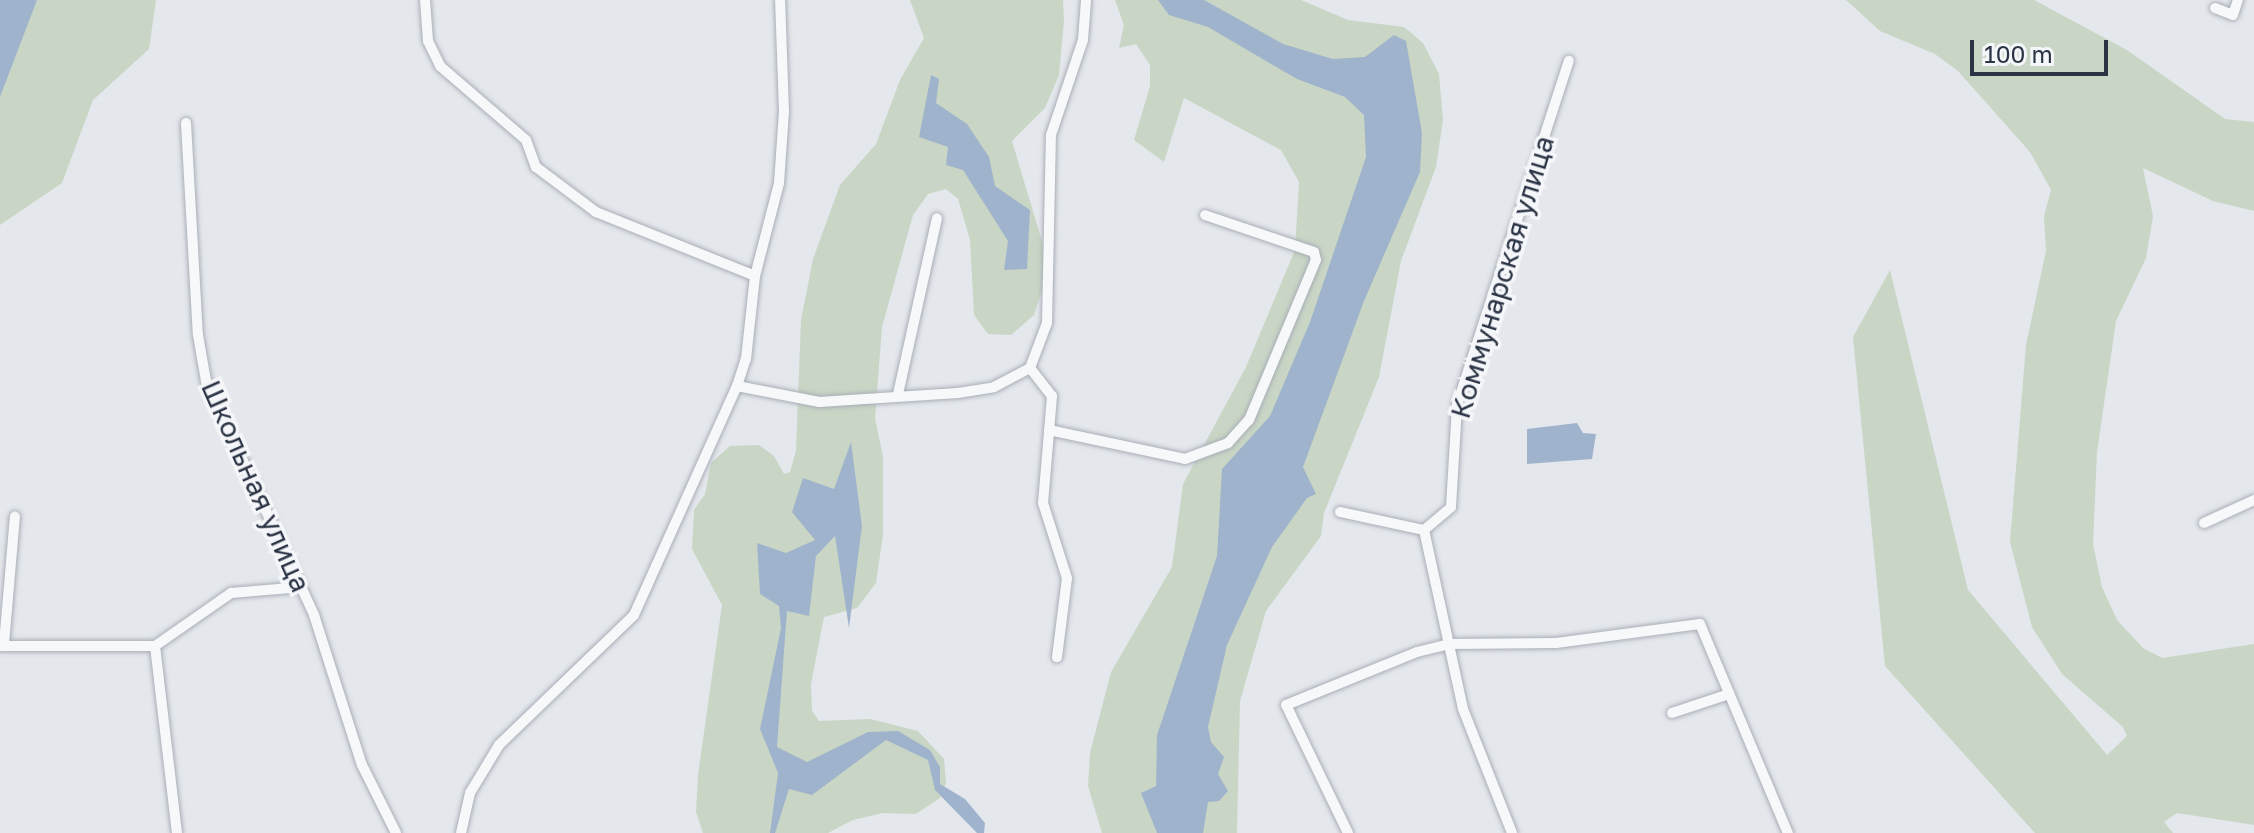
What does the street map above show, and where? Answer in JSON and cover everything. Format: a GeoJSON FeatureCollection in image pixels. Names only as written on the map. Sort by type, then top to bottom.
{"type":"FeatureCollection","features":[{"type":"Feature","properties":{"kind":"street"},"geometry":{"type":"LineString","coordinates":[[425,0],[428,41],[440,66],[526,140],[536,167],[596,212],[755,276]]}},
{"type":"Feature","properties":{"kind":"street"},"geometry":{"type":"LineString","coordinates":[[461,833],[470,793],[499,745],[634,615],[737,386],[746,359],[755,276],[773,217],[783,146],[780,0]]}},
{"type":"Feature","properties":{"kind":"street"},"geometry":{"type":"LineString","coordinates":[[737,386],[819,402],[994,387],[1030,368],[1047,323],[1051,135],[1083,40],[1086,0]]}},
{"type":"Feature","properties":{"kind":"street"},"geometry":{"type":"LineString","coordinates":[[2215,8],[2233,15],[2238,0]]}},
{"type":"Feature","properties":{"kind":"street","name":"Коммунарская улица"},"geometry":{"type":"LineString","coordinates":[[1424,530],[1451,507],[1457,405],[1569,61]]}},
{"type":"Feature","properties":{"kind":"street","name":"Школьная улица"},"geometry":{"type":"LineString","coordinates":[[186,123],[198,335],[206,381],[302,587],[329,656],[362,765],[396,833]]}},
{"type":"Feature","properties":{"kind":"street"},"geometry":{"type":"LineString","coordinates":[[1049,430],[1185,459],[1228,443],[1249,420],[1316,260],[1314,252],[1205,215]]}},
{"type":"Feature","properties":{"kind":"street"},"geometry":{"type":"LineString","coordinates":[[898,394],[937,218]]}},
{"type":"Feature","properties":{"kind":"street"},"geometry":{"type":"LineString","coordinates":[[1030,368],[1052,396],[1043,503],[1067,578],[1057,657]]}},
{"type":"Feature","properties":{"kind":"street"},"geometry":{"type":"LineString","coordinates":[[2204,523],[2254,500]]}},
{"type":"Feature","properties":{"kind":"street"},"geometry":{"type":"LineString","coordinates":[[1340,512],[1424,530],[1463,709],[1512,833]]}},
{"type":"Feature","properties":{"kind":"street"},"geometry":{"type":"LineString","coordinates":[[15,516],[2,645],[155,646],[231,593],[253,587],[302,587]]}},
{"type":"Feature","properties":{"kind":"street"},"geometry":{"type":"LineString","coordinates":[[1348,833],[1286,705],[1417,652],[1450,644],[1556,643],[1700,624],[1788,833]]}},
{"type":"Feature","properties":{"kind":"street"},"geometry":{"type":"LineString","coordinates":[[155,646],[177,833]]}},
{"type":"Feature","properties":{"kind":"street"},"geometry":{"type":"LineString","coordinates":[[1672,713],[1729,694]]}},
{"type":"Feature","properties":{"kind":"green space"},"geometry":{"type":"Polygon","coordinates":[[[0,0],[156,0],[149,49],[93,100],[62,183],[0,225],[0,0]]]}},
{"type":"Feature","properties":{"kind":"green space"},"geometry":{"type":"Polygon","coordinates":[[[910,0],[1063,0],[1064,21],[1059,75],[1045,108],[1012,141],[1044,248],[1042,290],[1034,315],[1011,335],[988,334],[974,315],[970,240],[958,199],[946,189],[928,194],[913,215],[882,327],[875,418],[883,457],[883,534],[876,583],[857,608],[824,617],[811,684],[812,711],[819,721],[870,719],[918,731],[944,759],[946,783],[940,798],[916,814],[883,813],[853,820],[828,833],[703,833],[696,812],[698,775],[722,605],[692,549],[694,510],[705,494],[711,463],[730,446],[759,445],[774,456],[784,474],[790,472],[796,451],[801,320],[813,259],[840,185],[876,144],[900,80],[924,38],[910,0]]]}},
{"type":"Feature","properties":{"kind":"green space"},"geometry":{"type":"Polygon","coordinates":[[[1115,0],[1301,0],[1348,20],[1404,27],[1423,43],[1439,74],[1443,120],[1436,167],[1401,261],[1379,377],[1324,513],[1321,536],[1266,611],[1240,701],[1237,833],[1102,833],[1088,786],[1090,753],[1111,672],[1172,567],[1183,484],[1246,367],[1295,250],[1299,182],[1281,150],[1184,98],[1164,162],[1134,140],[1150,86],[1150,65],[1136,44],[1119,48],[1124,25],[1115,0]]]}},
{"type":"Feature","properties":{"kind":"green space"},"geometry":{"type":"Polygon","coordinates":[[[1846,0],[2034,0],[2127,50],[2225,119],[2254,122],[2254,211],[2213,201],[2143,168],[2153,216],[2146,258],[2116,321],[2097,452],[2093,544],[2102,587],[2117,620],[2143,648],[2162,658],[2254,644],[2254,825],[2177,813],[2164,822],[2173,833],[2035,833],[1885,666],[1853,337],[1890,270],[1968,590],[2107,755],[2127,736],[2123,727],[2062,674],[2032,627],[2010,542],[2026,345],[2046,251],[2044,216],[2051,190],[2030,152],[1958,71],[1935,54],[1880,31],[1846,0]]]}},
{"type":"Feature","properties":{"kind":"water"},"geometry":{"type":"Polygon","coordinates":[[[0,0],[37,0],[0,97],[0,0]]]}},
{"type":"Feature","properties":{"kind":"water"},"geometry":{"type":"Polygon","coordinates":[[[1158,0],[1204,0],[1283,44],[1333,59],[1365,57],[1394,35],[1406,41],[1422,133],[1420,172],[1364,301],[1303,467],[1316,494],[1307,498],[1272,547],[1227,645],[1208,727],[1211,742],[1224,757],[1218,774],[1228,791],[1219,801],[1208,802],[1203,833],[1157,833],[1141,793],[1156,786],[1157,735],[1217,556],[1222,469],[1270,416],[1310,322],[1366,157],[1364,115],[1345,97],[1297,79],[1208,27],[1169,15],[1158,0]]]}},
{"type":"Feature","properties":{"kind":"water"},"geometry":{"type":"Polygon","coordinates":[[[931,75],[939,79],[936,103],[967,124],[989,157],[995,186],[1030,210],[1027,269],[1004,270],[1008,241],[963,170],[946,165],[948,147],[919,137],[931,75]]]}},
{"type":"Feature","properties":{"kind":"water"},"geometry":{"type":"Polygon","coordinates":[[[1577,423],[1583,433],[1596,434],[1592,459],[1527,464],[1527,429],[1577,423]]]}},
{"type":"Feature","properties":{"kind":"water"},"geometry":{"type":"Polygon","coordinates":[[[851,442],[862,526],[849,628],[835,536],[816,556],[809,616],[787,611],[777,747],[807,762],[868,732],[898,731],[930,750],[940,767],[940,784],[965,799],[985,823],[984,833],[977,833],[935,790],[928,760],[886,740],[812,795],[789,789],[775,833],[770,833],[778,773],[760,729],[781,628],[779,606],[760,594],[757,543],[786,553],[815,540],[792,512],[803,478],[834,489],[851,442]]]}}]}
